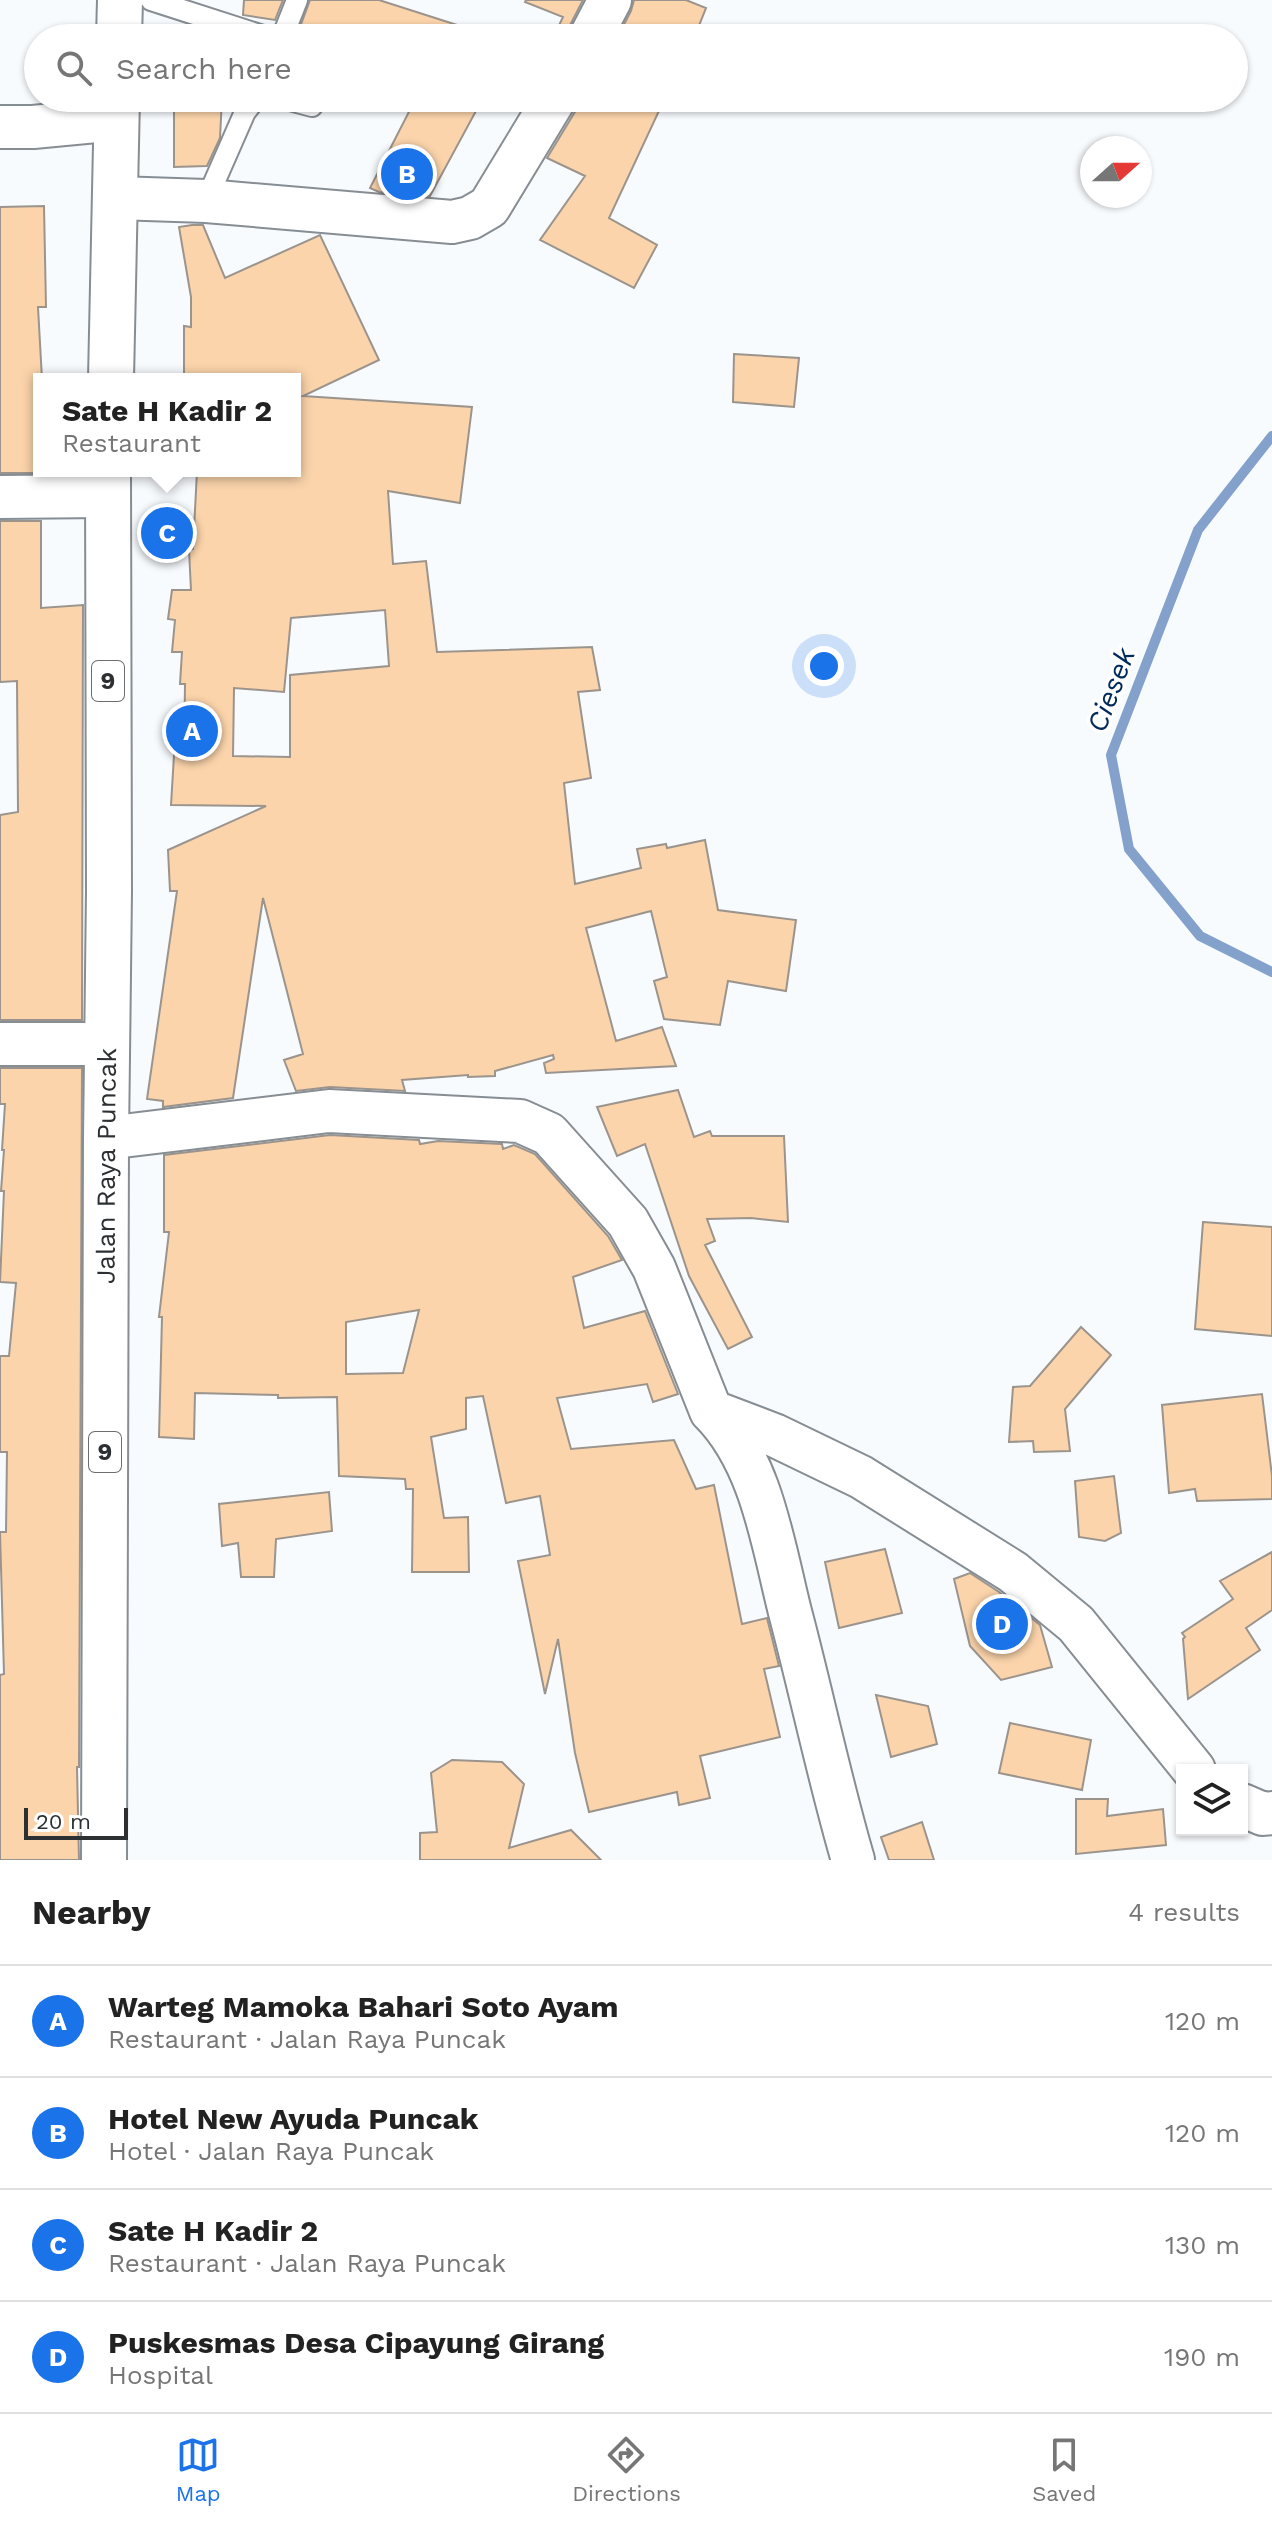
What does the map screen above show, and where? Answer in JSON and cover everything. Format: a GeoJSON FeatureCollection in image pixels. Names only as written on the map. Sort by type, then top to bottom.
{"type":"FeatureCollection","features":[{"type":"Feature","properties":{"kind":"highway"},"geometry":{"type":"LineString","coordinates":[[119,24],[120,0]]}},
{"type":"Feature","properties":{"kind":"highway"},"geometry":{"type":"LineString","coordinates":[[111,373],[117,112]]}},
{"type":"Feature","properties":{"kind":"highway","name":"Jalan Raya Puncak"},"geometry":{"type":"LineString","coordinates":[[104,1860],[109,891],[107,484]]}},
{"type":"Feature","properties":{"kind":"street"},"geometry":{"type":"LineString","coordinates":[[597,24],[610,0]]}},
{"type":"Feature","properties":{"kind":"street"},"geometry":{"type":"LineString","coordinates":[[0,127],[33,127],[99,112]]}},
{"type":"Feature","properties":{"kind":"street"},"geometry":{"type":"LineString","coordinates":[[116,198],[206,201],[452,222],[470,218],[489,207],[547,112]]}},
{"type":"Feature","properties":{"kind":"street"},"geometry":{"type":"LineString","coordinates":[[0,497],[107,484]]}},
{"type":"Feature","properties":{"kind":"street"},"geometry":{"type":"LineString","coordinates":[[0,1044],[107,1044]]}},
{"type":"Feature","properties":{"kind":"street"},"geometry":{"type":"LineString","coordinates":[[106,1138],[329,1111],[520,1121],[549,1134],[628,1222],[654,1268],[711,1411],[728,1429],[747,1465],[761,1502],[853,1860]]}},
{"type":"Feature","properties":{"kind":"street"},"geometry":{"type":"LineString","coordinates":[[711,1411],[774,1435],[861,1477],[1013,1572],[1076,1624],[1189,1764]]}},
{"type":"Feature","properties":{"kind":"street"},"geometry":{"type":"LineString","coordinates":[[1248,1808],[1263,1814],[1272,1813]]}},
{"type":"Feature","properties":{"kind":"lane"},"geometry":{"type":"LineString","coordinates":[[151,0],[226,24]]}},
{"type":"Feature","properties":{"kind":"lane"},"geometry":{"type":"LineString","coordinates":[[288,24],[297,0]]}},
{"type":"Feature","properties":{"kind":"lane"},"geometry":{"type":"LineString","coordinates":[[206,201],[245,112]]}},
{"type":"Feature","properties":{"kind":"building"},"geometry":{"type":"Polygon","coordinates":[[[244,0],[283,0],[275,20],[243,15],[244,0]]]}},
{"type":"Feature","properties":{"kind":"building"},"geometry":{"type":"Polygon","coordinates":[[[310,0],[379,0],[454,24],[301,24],[310,0]]]}},
{"type":"Feature","properties":{"kind":"building"},"geometry":{"type":"Polygon","coordinates":[[[583,0],[571,24],[560,24],[563,17],[525,2],[583,0]]]}},
{"type":"Feature","properties":{"kind":"building"},"geometry":{"type":"Polygon","coordinates":[[[634,0],[686,0],[706,8],[700,24],[624,24],[634,0]]]}},
{"type":"Feature","properties":{"kind":"building"},"geometry":{"type":"Polygon","coordinates":[[[174,112],[221,112],[220,138],[207,166],[174,167],[174,112]]]}},
{"type":"Feature","properties":{"kind":"building"},"geometry":{"type":"Polygon","coordinates":[[[409,112],[475,112],[430,196],[379,192],[370,188],[409,112]]]}},
{"type":"Feature","properties":{"kind":"building"},"geometry":{"type":"Polygon","coordinates":[[[575,112],[658,112],[609,218],[657,245],[634,288],[540,240],[585,176],[547,158],[575,112]]]}},
{"type":"Feature","properties":{"kind":"building"},"geometry":{"type":"Polygon","coordinates":[[[44,206],[46,307],[38,307],[42,373],[33,373],[33,473],[0,473],[0,207],[44,206]]]}},
{"type":"Feature","properties":{"kind":"building"},"geometry":{"type":"Polygon","coordinates":[[[203,225],[225,278],[320,235],[379,360],[303,396],[472,407],[460,503],[388,491],[393,564],[426,561],[437,652],[592,647],[600,690],[578,692],[591,778],[564,783],[575,884],[641,868],[637,849],[666,844],[667,848],[705,840],[718,910],[796,920],[786,991],[728,981],[720,1025],[664,1019],[654,981],[667,977],[651,911],[586,928],[616,1041],[662,1027],[676,1066],[546,1073],[544,1063],[554,1059],[553,1055],[495,1071],[495,1076],[402,1080],[405,1091],[330,1087],[296,1091],[284,1060],[303,1054],[263,898],[233,1098],[163,1107],[163,1101],[147,1099],[177,891],[170,891],[168,850],[266,806],[171,805],[174,755],[184,755],[185,684],[180,684],[182,652],[172,652],[175,620],[168,619],[172,590],[191,590],[189,550],[193,549],[197,477],[301,477],[301,373],[184,373],[184,326],[191,327],[191,297],[179,227],[203,225]],[[385,610],[291,618],[284,692],[234,688],[233,756],[290,757],[290,675],[389,666],[385,610]]]}},
{"type":"Feature","properties":{"kind":"building"},"geometry":{"type":"Polygon","coordinates":[[[734,354],[799,358],[794,407],[733,402],[734,354]]]}},
{"type":"Feature","properties":{"kind":"building"},"geometry":{"type":"Polygon","coordinates":[[[0,521],[41,521],[41,608],[83,605],[82,1020],[0,1020],[0,815],[18,812],[17,681],[0,682],[0,521]]]}},
{"type":"Feature","properties":{"kind":"building"},"geometry":{"type":"Polygon","coordinates":[[[0,1068],[82,1068],[79,1860],[0,1860],[0,1675],[4,1674],[0,1532],[6,1532],[7,1452],[0,1452],[0,1356],[9,1356],[16,1283],[0,1282],[5,1104],[0,1104],[0,1068]]]}},
{"type":"Feature","properties":{"kind":"building"},"geometry":{"type":"Polygon","coordinates":[[[678,1090],[694,1137],[710,1131],[712,1136],[784,1136],[788,1222],[751,1218],[707,1219],[715,1241],[705,1245],[752,1337],[728,1349],[689,1276],[645,1144],[617,1156],[597,1107],[678,1090]]]}},
{"type":"Feature","properties":{"kind":"building"},"geometry":{"type":"Polygon","coordinates":[[[330,1135],[419,1140],[420,1144],[438,1141],[502,1144],[503,1149],[514,1145],[535,1154],[608,1236],[622,1260],[573,1277],[584,1328],[645,1311],[678,1394],[653,1402],[647,1384],[557,1398],[571,1449],[674,1440],[696,1489],[714,1485],[742,1624],[767,1618],[779,1666],[764,1669],[780,1737],[700,1756],[710,1798],[679,1805],[677,1792],[589,1812],[575,1753],[558,1639],[545,1694],[518,1561],[550,1555],[540,1496],[506,1503],[483,1396],[466,1398],[466,1429],[431,1437],[444,1518],[468,1517],[469,1572],[412,1572],[413,1489],[406,1489],[405,1479],[339,1476],[337,1397],[278,1398],[278,1395],[195,1393],[194,1439],[159,1437],[162,1317],[159,1317],[169,1232],[164,1232],[164,1155],[330,1135]],[[419,1310],[346,1322],[346,1374],[403,1373],[419,1310]]]}},
{"type":"Feature","properties":{"kind":"building"},"geometry":{"type":"Polygon","coordinates":[[[1203,1222],[1272,1227],[1272,1336],[1195,1329],[1203,1222]]]}},
{"type":"Feature","properties":{"kind":"building"},"geometry":{"type":"Polygon","coordinates":[[[1081,1327],[1111,1355],[1065,1409],[1070,1451],[1034,1452],[1033,1441],[1009,1442],[1013,1387],[1030,1386],[1081,1327]]]}},
{"type":"Feature","properties":{"kind":"building"},"geometry":{"type":"Polygon","coordinates":[[[1262,1394],[1272,1499],[1197,1501],[1195,1489],[1169,1493],[1162,1405],[1262,1394]]]}},
{"type":"Feature","properties":{"kind":"building"},"geometry":{"type":"Polygon","coordinates":[[[1114,1476],[1121,1533],[1105,1541],[1079,1537],[1075,1481],[1114,1476]]]}},
{"type":"Feature","properties":{"kind":"building"},"geometry":{"type":"Polygon","coordinates":[[[329,1492],[332,1531],[276,1539],[274,1577],[241,1577],[238,1543],[222,1546],[219,1504],[329,1492]]]}},
{"type":"Feature","properties":{"kind":"building"},"geometry":{"type":"Polygon","coordinates":[[[885,1549],[902,1613],[839,1628],[825,1562],[885,1549]]]}},
{"type":"Feature","properties":{"kind":"building"},"geometry":{"type":"Polygon","coordinates":[[[1272,1552],[1272,1610],[1246,1628],[1260,1650],[1188,1699],[1185,1637],[1182,1633],[1233,1599],[1220,1581],[1272,1552]]]}},
{"type":"Feature","properties":{"kind":"building"},"geometry":{"type":"Polygon","coordinates":[[[970,1573],[1040,1625],[1052,1667],[1001,1680],[970,1646],[954,1579],[970,1573]]]}},
{"type":"Feature","properties":{"kind":"building"},"geometry":{"type":"Polygon","coordinates":[[[876,1695],[928,1706],[937,1744],[891,1757],[876,1695]]]}},
{"type":"Feature","properties":{"kind":"building"},"geometry":{"type":"Polygon","coordinates":[[[1010,1723],[1091,1740],[1082,1790],[999,1773],[1010,1723]]]}},
{"type":"Feature","properties":{"kind":"building"},"geometry":{"type":"Polygon","coordinates":[[[452,1760],[502,1762],[524,1784],[509,1848],[571,1830],[601,1860],[420,1860],[420,1833],[437,1832],[431,1773],[452,1760]]]}},
{"type":"Feature","properties":{"kind":"building"},"geometry":{"type":"Polygon","coordinates":[[[1076,1799],[1108,1799],[1107,1816],[1163,1809],[1166,1845],[1076,1854],[1076,1799]]]}},
{"type":"Feature","properties":{"kind":"building"},"geometry":{"type":"Polygon","coordinates":[[[922,1822],[934,1860],[889,1860],[881,1837],[922,1822]]]}},
{"type":"Feature","properties":{"kind":"waterway","name":"Ciesek"},"geometry":{"type":"LineString","coordinates":[[1272,436],[1198,530],[1111,755],[1129,849],[1200,936],[1272,972]]}},
{"type":"Feature","properties":{"kind":"place","name":"Hotel New Ayuda Puncak"},"geometry":{"type":"Point","coordinates":[407,174]}},
{"type":"Feature","properties":{"kind":"place","name":"Sate H Kadir 2"},"geometry":{"type":"Point","coordinates":[167,533]}},
{"type":"Feature","properties":{"kind":"place","name":"Warteg Mamoka Bahari Soto Ayam"},"geometry":{"type":"Point","coordinates":[192,731]}},
{"type":"Feature","properties":{"kind":"place","name":"Puskesmas Desa Cipayung Girang"},"geometry":{"type":"Point","coordinates":[1002,1624]}}]}
